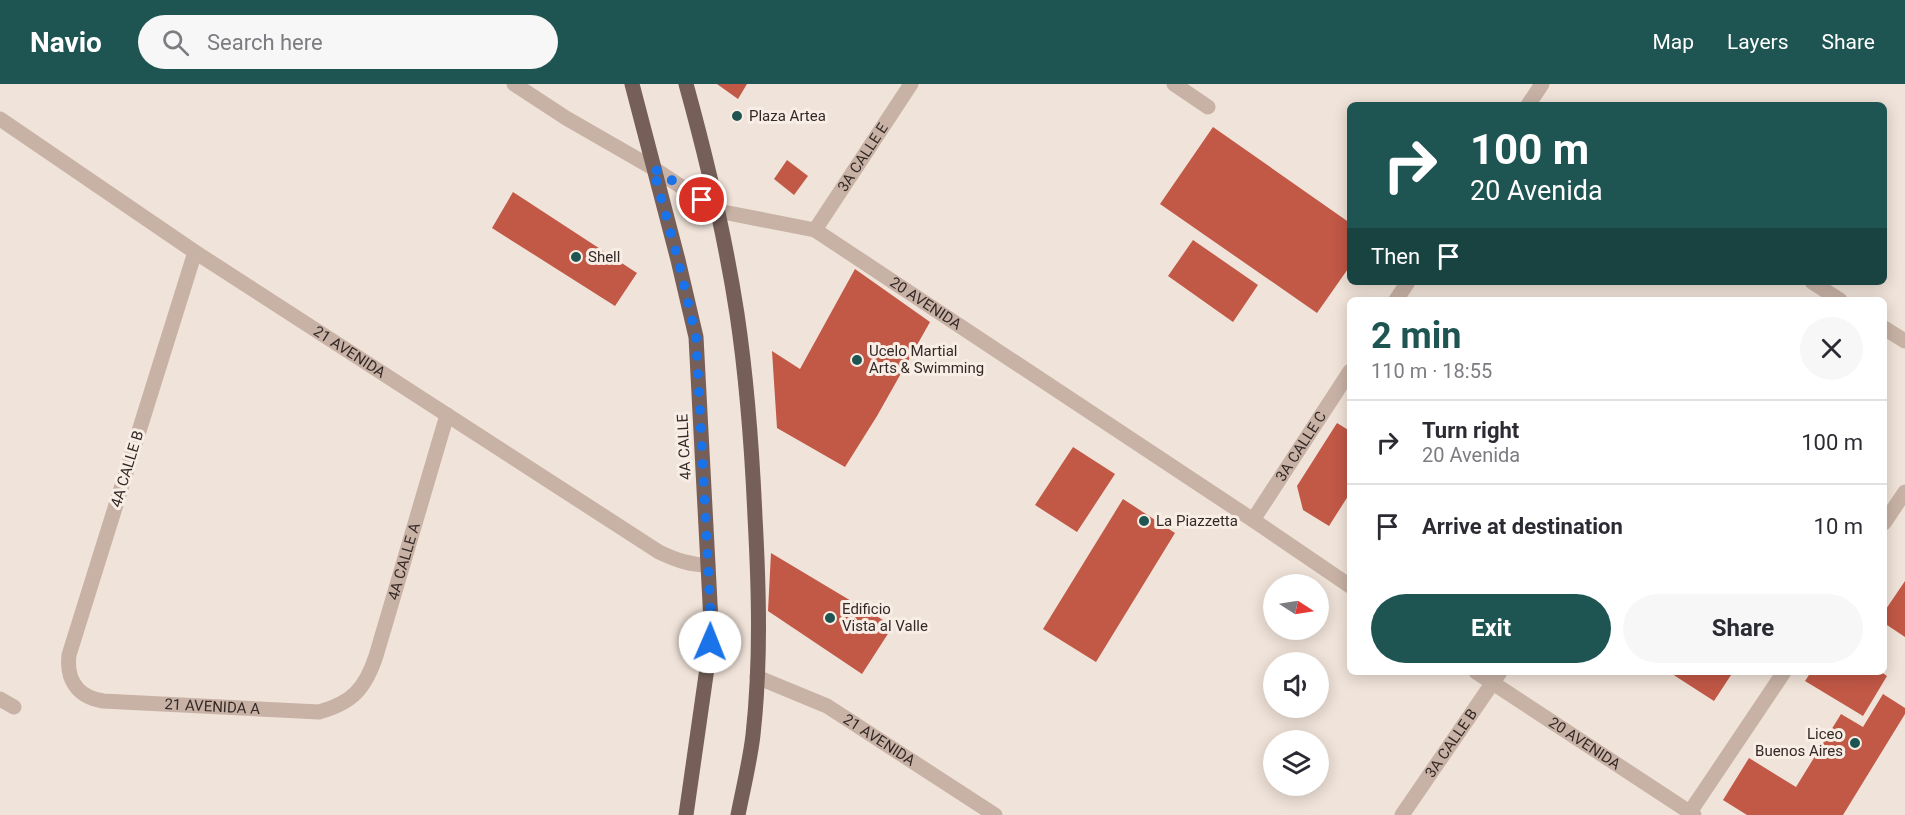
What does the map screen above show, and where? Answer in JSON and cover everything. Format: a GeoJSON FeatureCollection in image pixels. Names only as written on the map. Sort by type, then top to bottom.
{"type":"FeatureCollection","features":[{"type":"Feature","properties":{"kind":"main road","name":"4A CALLE"},"geometry":{"type":"LineString","coordinates":[[632,84],[696,337],[711,622],[708,661],[686,815]]}},
{"type":"Feature","properties":{"kind":"main road"},"geometry":{"type":"LineString","coordinates":[[686,84],[718,211],[737,314],[753,472],[759,617],[757,677],[753,736],[738,815]]}},
{"type":"Feature","properties":{"kind":"street","name":"20 AVENIDA"},"geometry":{"type":"LineString","coordinates":[[514,84],[566,118],[653,168],[718,211],[815,230],[1347,584]]}},
{"type":"Feature","properties":{"kind":"street","name":"3A CALLE E"},"geometry":{"type":"LineString","coordinates":[[815,230],[911,84]]}},
{"type":"Feature","properties":{"kind":"street"},"geometry":{"type":"LineString","coordinates":[[1174,84],[1208,107]]}},
{"type":"Feature","properties":{"kind":"street"},"geometry":{"type":"LineString","coordinates":[[1530,102],[1542,84]]}},
{"type":"Feature","properties":{"kind":"street","name":"21 AVENIDA"},"geometry":{"type":"LineString","coordinates":[[0,119],[195,252],[659,552],[677,561],[708,565]]}},
{"type":"Feature","properties":{"kind":"street","name":"4A CALLE B"},"geometry":{"type":"LineString","coordinates":[[75,686],[69,671],[69,655],[195,252]]}},
{"type":"Feature","properties":{"kind":"street"},"geometry":{"type":"LineString","coordinates":[[1817,285],[1835,297]]}},
{"type":"Feature","properties":{"kind":"street"},"geometry":{"type":"LineString","coordinates":[[1887,330],[1905,341]]}},
{"type":"Feature","properties":{"kind":"street","name":"3A CALLE C"},"geometry":{"type":"LineString","coordinates":[[1253,520],[1347,376]]}},
{"type":"Feature","properties":{"kind":"street","name":"4A CALLE A"},"geometry":{"type":"LineString","coordinates":[[350,699],[362,687],[371,672],[447,415]]}},
{"type":"Feature","properties":{"kind":"street"},"geometry":{"type":"LineString","coordinates":[[1887,519],[1905,492]]}},
{"type":"Feature","properties":{"kind":"street"},"geometry":{"type":"LineString","coordinates":[[1692,814],[1782,675]]}},
{"type":"Feature","properties":{"kind":"street","name":"21 AVENIDA"},"geometry":{"type":"LineString","coordinates":[[757,677],[826,706],[995,815]]}},
{"type":"Feature","properties":{"kind":"street","name":"20 AVENIDA"},"geometry":{"type":"LineString","coordinates":[[1496,677],[1692,814]]}},
{"type":"Feature","properties":{"kind":"street","name":"3A CALLE B"},"geometry":{"type":"LineString","coordinates":[[1402,815],[1496,677]]}},
{"type":"Feature","properties":{"kind":"street","name":"21 AVENIDA A"},"geometry":{"type":"LineString","coordinates":[[75,686],[87,697],[103,701],[318,712],[335,708],[350,699]]}},
{"type":"Feature","properties":{"kind":"street"},"geometry":{"type":"LineString","coordinates":[[0,699],[14,707]]}},
{"type":"Feature","properties":{"kind":"building"},"geometry":{"type":"Polygon","coordinates":[[[717,84],[747,84],[738,99],[717,84]]]}},
{"type":"Feature","properties":{"kind":"building"},"geometry":{"type":"Polygon","coordinates":[[[1213,127],[1347,221],[1347,270],[1317,313],[1160,204],[1213,127]]]}},
{"type":"Feature","properties":{"kind":"building"},"geometry":{"type":"Polygon","coordinates":[[[787,160],[808,176],[794,195],[774,179],[787,160]]]}},
{"type":"Feature","properties":{"kind":"building","name":"Shell"},"geometry":{"type":"Polygon","coordinates":[[[513,192],[637,273],[615,306],[492,228],[513,192]]]}},
{"type":"Feature","properties":{"kind":"building"},"geometry":{"type":"Polygon","coordinates":[[[1193,240],[1258,285],[1233,322],[1168,276],[1193,240]]]}},
{"type":"Feature","properties":{"kind":"building","name":"Ucelo Martial Arts & Swimming"},"geometry":{"type":"Polygon","coordinates":[[[855,269],[930,322],[877,416],[845,467],[777,428],[772,351],[800,369],[855,269]]]}},
{"type":"Feature","properties":{"kind":"building"},"geometry":{"type":"Polygon","coordinates":[[[1337,423],[1347,429],[1347,498],[1329,526],[1303,510],[1297,486],[1337,423]]]}},
{"type":"Feature","properties":{"kind":"building"},"geometry":{"type":"Polygon","coordinates":[[[1073,447],[1115,474],[1077,532],[1035,505],[1073,447]]]}},
{"type":"Feature","properties":{"kind":"building"},"geometry":{"type":"Polygon","coordinates":[[[1123,499],[1175,533],[1096,662],[1043,629],[1123,499]]]}},
{"type":"Feature","properties":{"kind":"building","name":"Edificio Vista al Valle"},"geometry":{"type":"Polygon","coordinates":[[[771,553],[893,626],[862,674],[768,611],[771,553]]]}},
{"type":"Feature","properties":{"kind":"building"},"geometry":{"type":"Polygon","coordinates":[[[1905,581],[1905,637],[1887,625],[1887,608],[1905,581]]]}},
{"type":"Feature","properties":{"kind":"building"},"geometry":{"type":"Polygon","coordinates":[[[1674,675],[1731,675],[1714,701],[1674,675]]]}},
{"type":"Feature","properties":{"kind":"building"},"geometry":{"type":"Polygon","coordinates":[[[1809,675],[1887,676],[1863,716],[1805,681],[1809,675]]]}},
{"type":"Feature","properties":{"kind":"building","name":"Liceo Buenos Aires"},"geometry":{"type":"Polygon","coordinates":[[[1883,694],[1905,708],[1905,714],[1843,815],[1747,815],[1723,800],[1749,758],[1796,787],[1841,714],[1863,727],[1883,694]]]}},
{"type":"Feature","properties":{"kind":"place","name":"Plaza Artea"},"geometry":{"type":"Point","coordinates":[737,116]}},
{"type":"Feature","properties":{"kind":"place","name":"Shell"},"geometry":{"type":"Point","coordinates":[576,257]}},
{"type":"Feature","properties":{"kind":"place","name":"Ucelo Martial Arts & Swimming"},"geometry":{"type":"Point","coordinates":[857,360]}},
{"type":"Feature","properties":{"kind":"place","name":"La Piazzetta"},"geometry":{"type":"Point","coordinates":[1144,521]}},
{"type":"Feature","properties":{"kind":"place","name":"Edificio Vista al Valle"},"geometry":{"type":"Point","coordinates":[830,618]}},
{"type":"Feature","properties":{"kind":"place","name":"Liceo Buenos Aires"},"geometry":{"type":"Point","coordinates":[1855,743]}},
{"type":"Feature","properties":{"kind":"route"},"geometry":{"type":"LineString","coordinates":[[702,200],[653,168],[696,337],[711,622],[710,642]]}}]}
